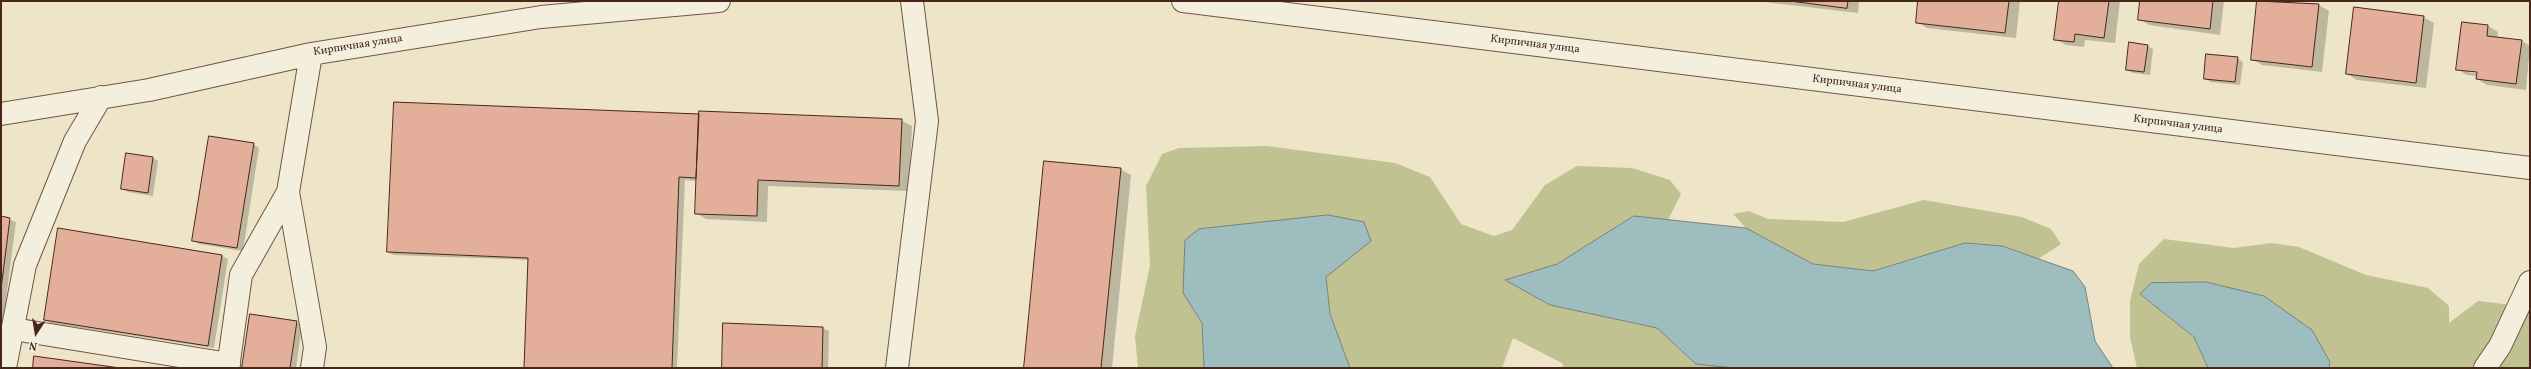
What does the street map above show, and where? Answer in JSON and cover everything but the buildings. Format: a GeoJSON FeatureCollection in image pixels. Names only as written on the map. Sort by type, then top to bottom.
{"type":"FeatureCollection","features":[{"type":"Feature","properties":{"kind":"street","name":"Кирпичная улица"},"geometry":{"type":"LineString","coordinates":[[1,114],[149,90],[310,54],[540,17],[719,1]]}},
{"type":"Feature","properties":{"kind":"street"},"geometry":{"type":"LineString","coordinates":[[897,368],[927,121],[912,1]]}},
{"type":"Feature","properties":{"kind":"street","name":"Кирпичная улица"},"geometry":{"type":"LineString","coordinates":[[1183,1],[2530,168]]}},
{"type":"Feature","properties":{"kind":"street"},"geometry":{"type":"LineString","coordinates":[[310,54],[288,192],[315,347],[312,368]]}},
{"type":"Feature","properties":{"kind":"street"},"geometry":{"type":"LineString","coordinates":[[5,368],[25,265],[75,141],[101,97]]}},
{"type":"Feature","properties":{"kind":"street"},"geometry":{"type":"LineString","coordinates":[[13,329],[229,366],[240,275],[288,192]]}},
{"type":"Feature","properties":{"kind":"street"},"geometry":{"type":"LineString","coordinates":[[2485,368],[2500,346],[2530,282]]}},
{"type":"Feature","properties":{"kind":"green space"},"geometry":{"type":"Polygon","coordinates":[[[1267,146],[1395,163],[1430,177],[1461,224],[1494,236],[1512,230],[1545,185],[1577,166],[1632,168],[1670,180],[1681,194],[1668,220],[1634,216],[1557,264],[1505,280],[1550,305],[1657,328],[1696,364],[1734,368],[1564,368],[1562,363],[1513,338],[1502,368],[1350,368],[1330,314],[1326,277],[1183,293],[1202,323],[1204,368],[1138,368],[1135,336],[1150,265],[1146,186],[1162,154],[1179,148],[1267,146]]]}},
{"type":"Feature","properties":{"kind":"green space"},"geometry":{"type":"Polygon","coordinates":[[[1924,200],[2022,217],[2051,229],[2061,244],[2038,259],[2002,246],[1965,243],[1873,271],[1813,264],[1746,228],[1733,214],[1749,211],[1768,219],[1843,222],[1924,200]]]}},
{"type":"Feature","properties":{"kind":"green space"},"geometry":{"type":"Polygon","coordinates":[[[2164,239],[2234,248],[2271,243],[2299,247],[2366,275],[2428,288],[2449,306],[2449,323],[2478,301],[2530,307],[2530,368],[2329,368],[2330,362],[2151,283],[2140,294],[2194,337],[2208,368],[2137,368],[2130,337],[2130,301],[2139,264],[2164,239]]]}},
{"type":"Feature","properties":{"kind":"water"},"geometry":{"type":"Polygon","coordinates":[[[1328,215],[1364,222],[1371,241],[1326,277],[1330,314],[1350,368],[1204,368],[1202,323],[1183,293],[1185,240],[1199,229],[1328,215]]]}},
{"type":"Feature","properties":{"kind":"water"},"geometry":{"type":"Polygon","coordinates":[[[1634,216],[1746,228],[1813,264],[1873,271],[1965,243],[2002,246],[2073,271],[2085,287],[2095,341],[2113,368],[1734,368],[1696,364],[1657,328],[1550,305],[1505,280],[1557,264],[1634,216]]]}},
{"type":"Feature","properties":{"kind":"water"},"geometry":{"type":"Polygon","coordinates":[[[2206,282],[2264,296],[2312,330],[2330,362],[2329,368],[2208,368],[2194,337],[2140,294],[2151,283],[2206,282]]]}}]}
